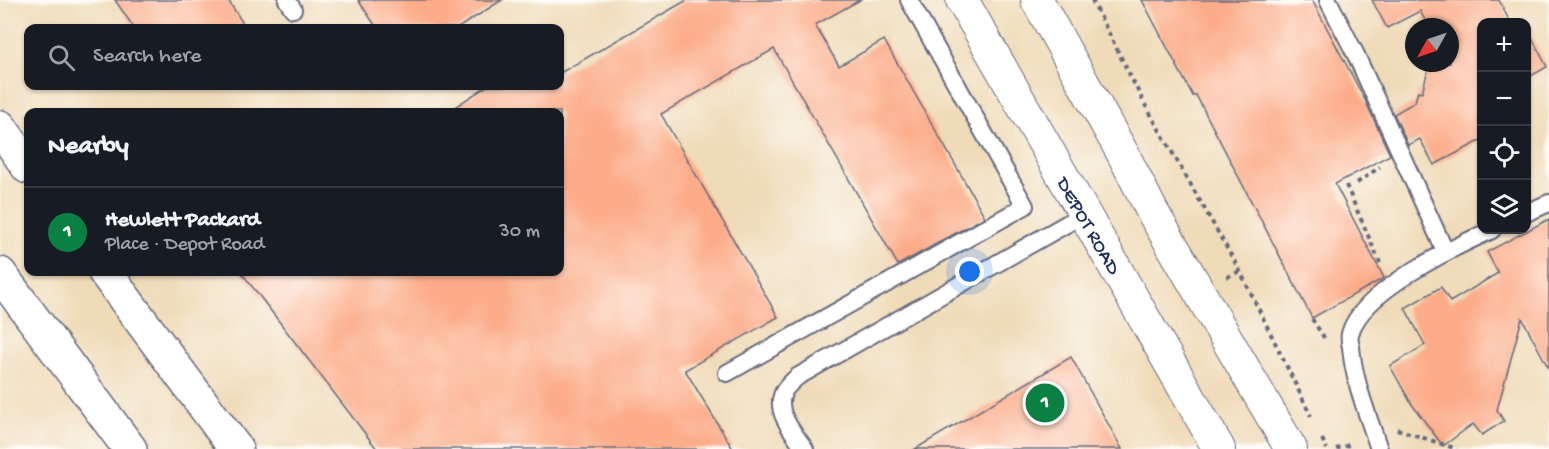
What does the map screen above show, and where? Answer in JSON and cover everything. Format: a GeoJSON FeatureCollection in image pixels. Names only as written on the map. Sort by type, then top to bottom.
{"type":"FeatureCollection","features":[{"type":"Feature","properties":{"kind":"highway"},"geometry":{"type":"LineString","coordinates":[[0,127],[24,161]]}},
{"type":"Feature","properties":{"kind":"highway"},"geometry":{"type":"LineString","coordinates":[[0,274],[130,449]]}},
{"type":"Feature","properties":{"kind":"highway"},"geometry":{"type":"LineString","coordinates":[[108,276],[236,449]]}},
{"type":"Feature","properties":{"kind":"street","name":"DEPOT ROAD"},"geometry":{"type":"LineString","coordinates":[[962,0],[1219,449]]}},
{"type":"Feature","properties":{"kind":"street"},"geometry":{"type":"LineString","coordinates":[[1037,0],[1152,211],[1291,449]]}},
{"type":"Feature","properties":{"kind":"lane"},"geometry":{"type":"LineString","coordinates":[[727,372],[1025,206],[909,0]]}},
{"type":"Feature","properties":{"kind":"lane"},"geometry":{"type":"LineString","coordinates":[[1328,0],[1356,55],[1445,251]]}},
{"type":"Feature","properties":{"kind":"lane"},"geometry":{"type":"LineString","coordinates":[[1531,211],[1549,203]]}},
{"type":"Feature","properties":{"kind":"lane"},"geometry":{"type":"LineString","coordinates":[[805,449],[787,423],[780,404],[784,391],[797,377],[1084,214]]}},
{"type":"Feature","properties":{"kind":"lane"},"geometry":{"type":"LineString","coordinates":[[1379,449],[1353,372],[1350,334],[1361,311],[1372,300],[1445,251],[1483,234]]}},
{"type":"Feature","properties":{"kind":"path"},"geometry":{"type":"LineString","coordinates":[[1092,0],[1143,101],[1239,271],[1312,418]]}},
{"type":"Feature","properties":{"kind":"path"},"geometry":{"type":"LineString","coordinates":[[1357,183],[1380,167]]}},
{"type":"Feature","properties":{"kind":"path"},"geometry":{"type":"LineString","coordinates":[[1346,185],[1380,263]]}},
{"type":"Feature","properties":{"kind":"path"},"geometry":{"type":"LineString","coordinates":[[1312,319],[1329,345]]}},
{"type":"Feature","properties":{"kind":"path"},"geometry":{"type":"LineString","coordinates":[[1369,418],[1457,449]]}},
{"type":"Feature","properties":{"kind":"path"},"geometry":{"type":"LineString","coordinates":[[1322,439],[1327,449]]}},
{"type":"Feature","properties":{"kind":"path"},"geometry":{"type":"LineString","coordinates":[[1336,449],[1353,444]]}},
{"type":"Feature","properties":{"kind":"building"},"geometry":{"type":"Polygon","coordinates":[[[115,0],[228,0],[243,24],[131,24],[115,0]]]}},
{"type":"Feature","properties":{"kind":"building"},"geometry":{"type":"Polygon","coordinates":[[[358,0],[502,0],[464,24],[374,24],[358,0]]]}},
{"type":"Feature","properties":{"kind":"building"},"geometry":{"type":"Polygon","coordinates":[[[687,0],[860,0],[815,25],[839,66],[884,40],[985,217],[898,265],[774,49],[661,114],[778,317],[685,370],[733,449],[377,449],[244,276],[564,276],[564,108],[453,108],[481,90],[564,90],[564,71],[687,0]]]}},
{"type":"Feature","properties":{"kind":"building"},"geometry":{"type":"Polygon","coordinates":[[[1142,0],[1312,0],[1365,100],[1390,155],[1335,184],[1384,278],[1312,318],[1196,95],[1193,96],[1142,0]]]}},
{"type":"Feature","properties":{"kind":"building"},"geometry":{"type":"Polygon","coordinates":[[[1372,0],[1499,0],[1508,18],[1477,18],[1477,143],[1434,165],[1420,139],[1408,145],[1394,114],[1415,102],[1418,91],[1422,92],[1428,72],[1459,72],[1459,18],[1424,18],[1420,11],[1387,28],[1372,0]]]}},
{"type":"Feature","properties":{"kind":"building"},"geometry":{"type":"Polygon","coordinates":[[[1531,37],[1547,67],[1531,76],[1531,37]]]}},
{"type":"Feature","properties":{"kind":"building"},"geometry":{"type":"Polygon","coordinates":[[[1549,219],[1549,369],[1522,318],[1497,410],[1504,421],[1482,435],[1473,424],[1443,446],[1411,403],[1390,366],[1425,345],[1405,308],[1441,287],[1450,302],[1498,273],[1487,252],[1521,234],[1531,234],[1531,229],[1549,219]]]}},
{"type":"Feature","properties":{"kind":"building"},"geometry":{"type":"Polygon","coordinates":[[[1071,357],[1122,449],[915,449],[1071,357]]]}},
{"type":"Feature","properties":{"kind":"place","name":"Hewlett Packard"},"geometry":{"type":"Point","coordinates":[1045,403]}}]}
